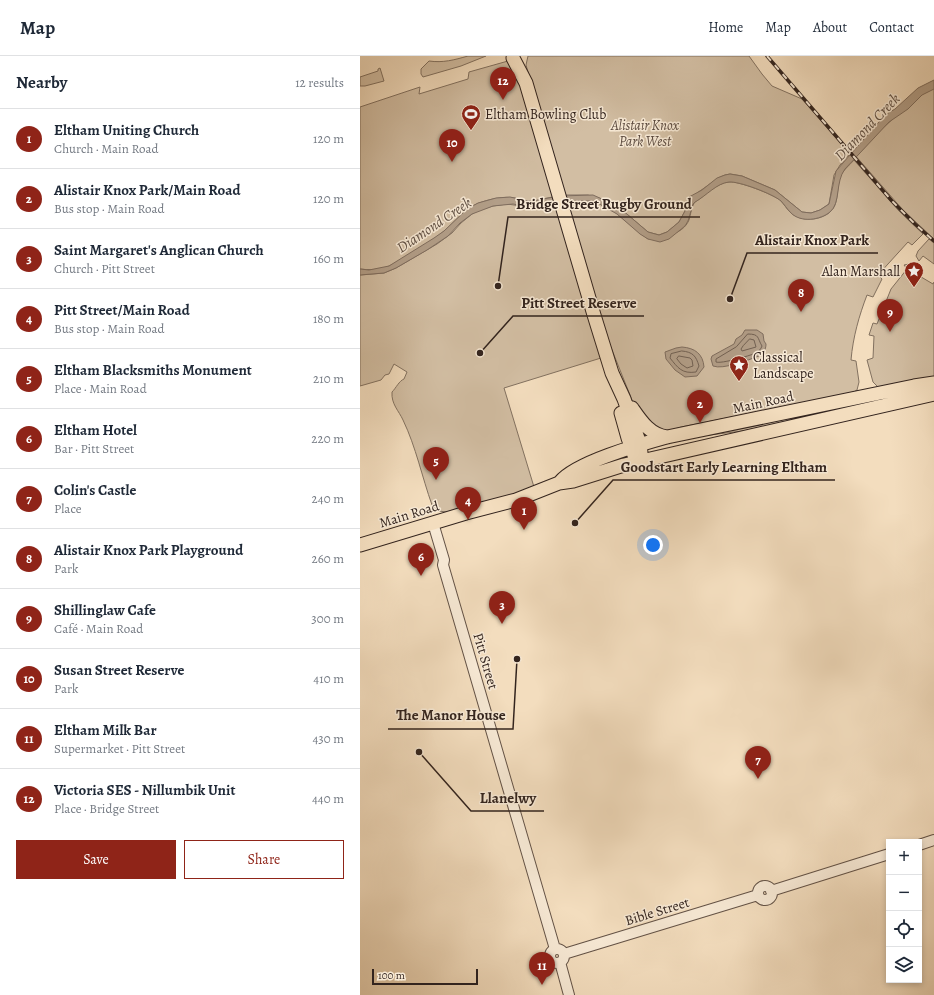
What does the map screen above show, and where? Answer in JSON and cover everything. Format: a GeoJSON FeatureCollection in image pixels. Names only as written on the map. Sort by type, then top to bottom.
{"type":"FeatureCollection","features":[{"type":"Feature","properties":{"kind":"main road"},"geometry":{"type":"LineString","coordinates":[[518,56],[524,65],[526,84],[612,373],[617,401],[636,446],[641,453],[638,462]]}},
{"type":"Feature","properties":{"kind":"main road"},"geometry":{"type":"LineString","coordinates":[[612,373],[624,399],[636,446]]}},
{"type":"Feature","properties":{"kind":"main road","name":"Main Road"},"geometry":{"type":"LineString","coordinates":[[360,545],[526,497],[559,483],[573,481],[638,462],[934,383]]}},
{"type":"Feature","properties":{"kind":"main road","name":"Main Road"},"geometry":{"type":"LineString","coordinates":[[559,483],[565,477],[581,468],[636,446],[667,437],[869,400],[934,394]]}},
{"type":"Feature","properties":{"kind":"main road"},"geometry":{"type":"LineString","coordinates":[[624,399],[648,428],[657,435],[667,437]]}},
{"type":"Feature","properties":{"kind":"street","name":"Pitt Street"},"geometry":{"type":"LineString","coordinates":[[431,524],[444,558],[445,562],[443,564],[560,955],[569,995]]}},
{"type":"Feature","properties":{"kind":"street"},"geometry":{"type":"LineString","coordinates":[[922,844],[934,840]]}},
{"type":"Feature","properties":{"kind":"street","name":"Bible Street"},"geometry":{"type":"LineString","coordinates":[[560,955],[758,895],[767,899],[771,896],[771,890],[886,855]]}},
{"type":"Feature","properties":{"kind":"green space"},"geometry":{"type":"Polygon","coordinates":[[[468,56],[486,56],[461,66],[423,77],[421,74],[421,69],[429,61],[448,61],[468,56]]]}},
{"type":"Feature","properties":{"kind":"green space","name":"Alistair Knox Park West"},"geometry":{"type":"Polygon","coordinates":[[[528,56],[749,56],[772,86],[802,99],[850,154],[840,165],[834,175],[829,204],[820,210],[811,213],[802,212],[775,190],[742,176],[730,174],[720,177],[697,193],[685,207],[685,211],[679,222],[667,232],[659,235],[648,232],[621,209],[602,199],[588,195],[565,195],[526,65],[528,56]]]}},
{"type":"Feature","properties":{"kind":"green space"},"geometry":{"type":"Polygon","coordinates":[[[508,61],[514,65],[553,197],[536,201],[526,201],[511,197],[492,199],[479,203],[464,212],[432,240],[415,252],[390,266],[372,270],[360,269],[360,107],[420,87],[419,94],[468,79],[469,72],[508,61]]]}},
{"type":"Feature","properties":{"kind":"green space"},"geometry":{"type":"Polygon","coordinates":[[[380,68],[384,81],[360,86],[360,77],[378,71],[380,68]]]}},
{"type":"Feature","properties":{"kind":"green space"},"geometry":{"type":"Polygon","coordinates":[[[934,82],[934,239],[903,210],[854,154],[934,82]]]}},
{"type":"Feature","properties":{"kind":"green space"},"geometry":{"type":"Polygon","coordinates":[[[854,160],[899,211],[923,234],[912,245],[908,242],[878,275],[882,279],[873,297],[867,295],[861,311],[853,343],[851,360],[856,361],[859,382],[857,390],[852,393],[681,427],[662,433],[635,407],[632,400],[608,340],[567,201],[581,200],[603,205],[616,213],[648,239],[666,236],[682,229],[689,220],[695,202],[715,187],[729,182],[734,182],[763,191],[780,200],[790,212],[799,218],[814,219],[825,216],[832,210],[836,201],[840,176],[854,160]]]}},
{"type":"Feature","properties":{"kind":"green space"},"geometry":{"type":"Polygon","coordinates":[[[555,202],[601,358],[504,388],[534,487],[514,495],[447,512],[438,511],[432,505],[412,441],[392,396],[392,392],[404,379],[407,372],[394,364],[389,374],[385,375],[381,380],[360,386],[360,275],[384,273],[396,268],[437,244],[452,233],[472,214],[479,210],[507,204],[528,207],[555,202]]]}},
{"type":"Feature","properties":{"kind":"green space"},"geometry":{"type":"Polygon","coordinates":[[[929,239],[934,243],[934,264],[923,256],[919,261],[916,256],[918,251],[929,239]]]}},
{"type":"Feature","properties":{"kind":"green space"},"geometry":{"type":"Polygon","coordinates":[[[904,265],[915,265],[911,271],[933,284],[934,282],[934,377],[878,387],[873,382],[867,360],[873,358],[874,336],[869,335],[873,323],[877,324],[891,289],[907,269],[904,265]]]}},
{"type":"Feature","properties":{"kind":"green space"},"geometry":{"type":"Polygon","coordinates":[[[855,406],[743,431],[701,436],[653,447],[670,440],[835,407],[855,406]]]}},
{"type":"Feature","properties":{"kind":"water"},"geometry":{"type":"Polygon","coordinates":[[[934,80],[934,89],[922,95],[908,109],[889,122],[845,169],[840,180],[836,203],[830,212],[821,217],[805,219],[795,216],[777,198],[756,188],[734,182],[725,183],[716,187],[695,202],[685,226],[669,239],[660,242],[648,239],[617,214],[594,201],[561,201],[528,207],[513,204],[493,206],[472,214],[460,223],[448,236],[396,268],[384,273],[360,275],[360,269],[369,270],[389,266],[444,231],[467,209],[478,203],[496,198],[510,197],[533,201],[559,196],[593,195],[621,209],[648,232],[659,235],[667,232],[679,222],[685,211],[689,197],[702,190],[717,178],[730,174],[742,176],[775,190],[802,212],[811,213],[820,210],[829,204],[836,171],[885,115],[895,109],[918,88],[934,80]]]}},
{"type":"Feature","properties":{"kind":"water"},"geometry":{"type":"Polygon","coordinates":[[[745,330],[757,330],[763,334],[766,344],[763,352],[759,356],[736,364],[723,367],[713,366],[711,359],[712,356],[734,344],[736,339],[742,335],[745,330]]]}},
{"type":"Feature","properties":{"kind":"water"},"geometry":{"type":"Polygon","coordinates":[[[682,347],[694,350],[700,355],[704,367],[697,376],[685,377],[675,370],[666,359],[665,352],[682,347]]]}},
{"type":"Feature","properties":{"kind":"railway"},"geometry":{"type":"LineString","coordinates":[[767,56],[892,201],[934,241]]}},
{"type":"Feature","properties":{"kind":"place","name":"Victoria SES - Nillumbik Unit"},"geometry":{"type":"Point","coordinates":[503,100]}},
{"type":"Feature","properties":{"kind":"place","name":"Eltham Bowling Club"},"geometry":{"type":"Point","coordinates":[471,131]}},
{"type":"Feature","properties":{"kind":"place","name":"Susan Street Reserve"},"geometry":{"type":"Point","coordinates":[452,162]}},
{"type":"Feature","properties":{"kind":"place","name":"Bridge Street Rugby Ground"},"geometry":{"type":"Point","coordinates":[498,286]}},
{"type":"Feature","properties":{"kind":"place","name":"Alan Marshall"},"geometry":{"type":"Point","coordinates":[914,288]}},
{"type":"Feature","properties":{"kind":"place","name":"Alistair Knox Park"},"geometry":{"type":"Point","coordinates":[730,299]}},
{"type":"Feature","properties":{"kind":"place","name":"Alistair Knox Park Playground"},"geometry":{"type":"Point","coordinates":[801,312]}},
{"type":"Feature","properties":{"kind":"place","name":"Shillinglaw Cafe"},"geometry":{"type":"Point","coordinates":[890,332]}},
{"type":"Feature","properties":{"kind":"place","name":"Pitt Street Reserve"},"geometry":{"type":"Point","coordinates":[480,353]}},
{"type":"Feature","properties":{"kind":"place","name":"Classical Landscape"},"geometry":{"type":"Point","coordinates":[739,382]}},
{"type":"Feature","properties":{"kind":"place","name":"Alistair Knox Park/Main Road"},"geometry":{"type":"Point","coordinates":[700,423]}},
{"type":"Feature","properties":{"kind":"place","name":"Eltham Blacksmiths Monument"},"geometry":{"type":"Point","coordinates":[436,480]}},
{"type":"Feature","properties":{"kind":"place","name":"Pitt Street/Main Road"},"geometry":{"type":"Point","coordinates":[468,520]}},
{"type":"Feature","properties":{"kind":"place","name":"Goodstart Early Learning Eltham"},"geometry":{"type":"Point","coordinates":[575,523]}},
{"type":"Feature","properties":{"kind":"place","name":"Eltham Uniting Church"},"geometry":{"type":"Point","coordinates":[524,530]}},
{"type":"Feature","properties":{"kind":"place","name":"Eltham Hotel"},"geometry":{"type":"Point","coordinates":[421,576]}},
{"type":"Feature","properties":{"kind":"place","name":"Saint Margaret's Anglican Church"},"geometry":{"type":"Point","coordinates":[502,624]}},
{"type":"Feature","properties":{"kind":"place","name":"The Manor House"},"geometry":{"type":"Point","coordinates":[517,659]}},
{"type":"Feature","properties":{"kind":"place","name":"Llanelwy"},"geometry":{"type":"Point","coordinates":[419,752]}},
{"type":"Feature","properties":{"kind":"place","name":"Colin's Castle"},"geometry":{"type":"Point","coordinates":[758,779]}},
{"type":"Feature","properties":{"kind":"place","name":"Eltham Milk Bar"},"geometry":{"type":"Point","coordinates":[542,985]}},
{"type":"Feature","properties":{"kind":"water label","name":"Diamond Creek"},"geometry":{"type":"Point","coordinates":[867,127]}},
{"type":"Feature","properties":{"kind":"water label","name":"Diamond Creek"},"geometry":{"type":"Point","coordinates":[434,225]}}]}
